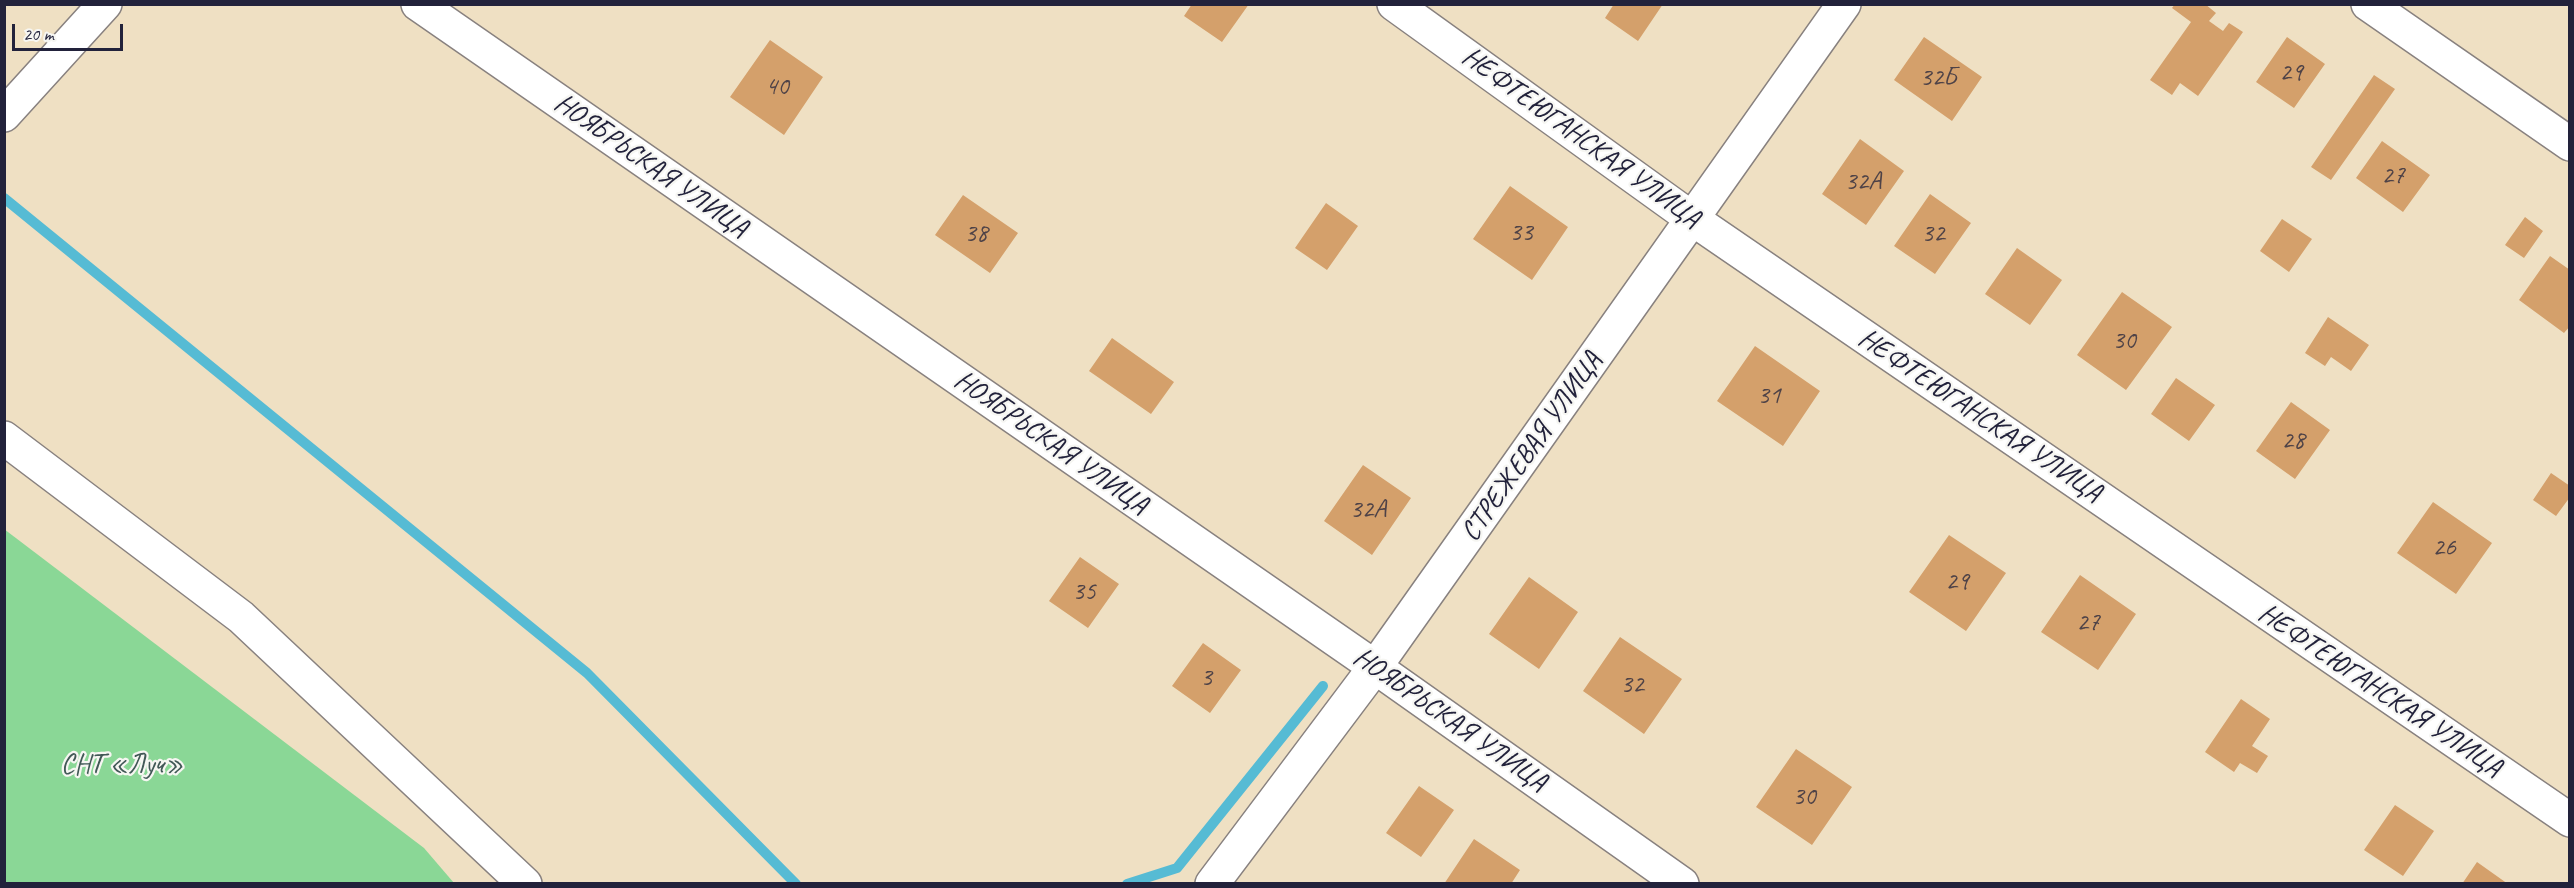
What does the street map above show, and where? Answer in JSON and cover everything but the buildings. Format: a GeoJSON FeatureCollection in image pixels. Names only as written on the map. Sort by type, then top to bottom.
{"type":"FeatureCollection","features":[{"type":"Feature","properties":{"kind":"street"},"geometry":{"type":"LineString","coordinates":[[4,115],[105,4]]}},
{"type":"Feature","properties":{"kind":"street","name":"НОЯБРЬСКАЯ УЛИЦА"},"geometry":{"type":"LineString","coordinates":[[417,4],[1375,667],[1682,884]]}},
{"type":"Feature","properties":{"kind":"street","name":"НЕФТЕЮГАНСКАЯ УЛИЦА"},"geometry":{"type":"LineString","coordinates":[[1394,4],[1694,220],[2570,820]]}},
{"type":"Feature","properties":{"kind":"street","name":"СТРЕЖЕВАЯ УЛИЦА"},"geometry":{"type":"LineString","coordinates":[[1212,884],[1375,667],[1694,220],[1844,4]]}},
{"type":"Feature","properties":{"kind":"street"},"geometry":{"type":"LineString","coordinates":[[2368,4],[2570,144]]}},
{"type":"Feature","properties":{"kind":"street"},"geometry":{"type":"LineString","coordinates":[[4,438],[241,617],[525,884]]}},
{"type":"Feature","properties":{"kind":"green space","name":"СНТ «Луч»"},"geometry":{"type":"Polygon","coordinates":[[[4,529],[424,848],[454,883],[5,883],[4,529]]]}},
{"type":"Feature","properties":{"kind":"waterway"},"geometry":{"type":"LineString","coordinates":[[4,198],[587,673],[796,884]]}},
{"type":"Feature","properties":{"kind":"waterway"},"geometry":{"type":"LineString","coordinates":[[1127,884],[1177,868],[1323,686]]}}]}
